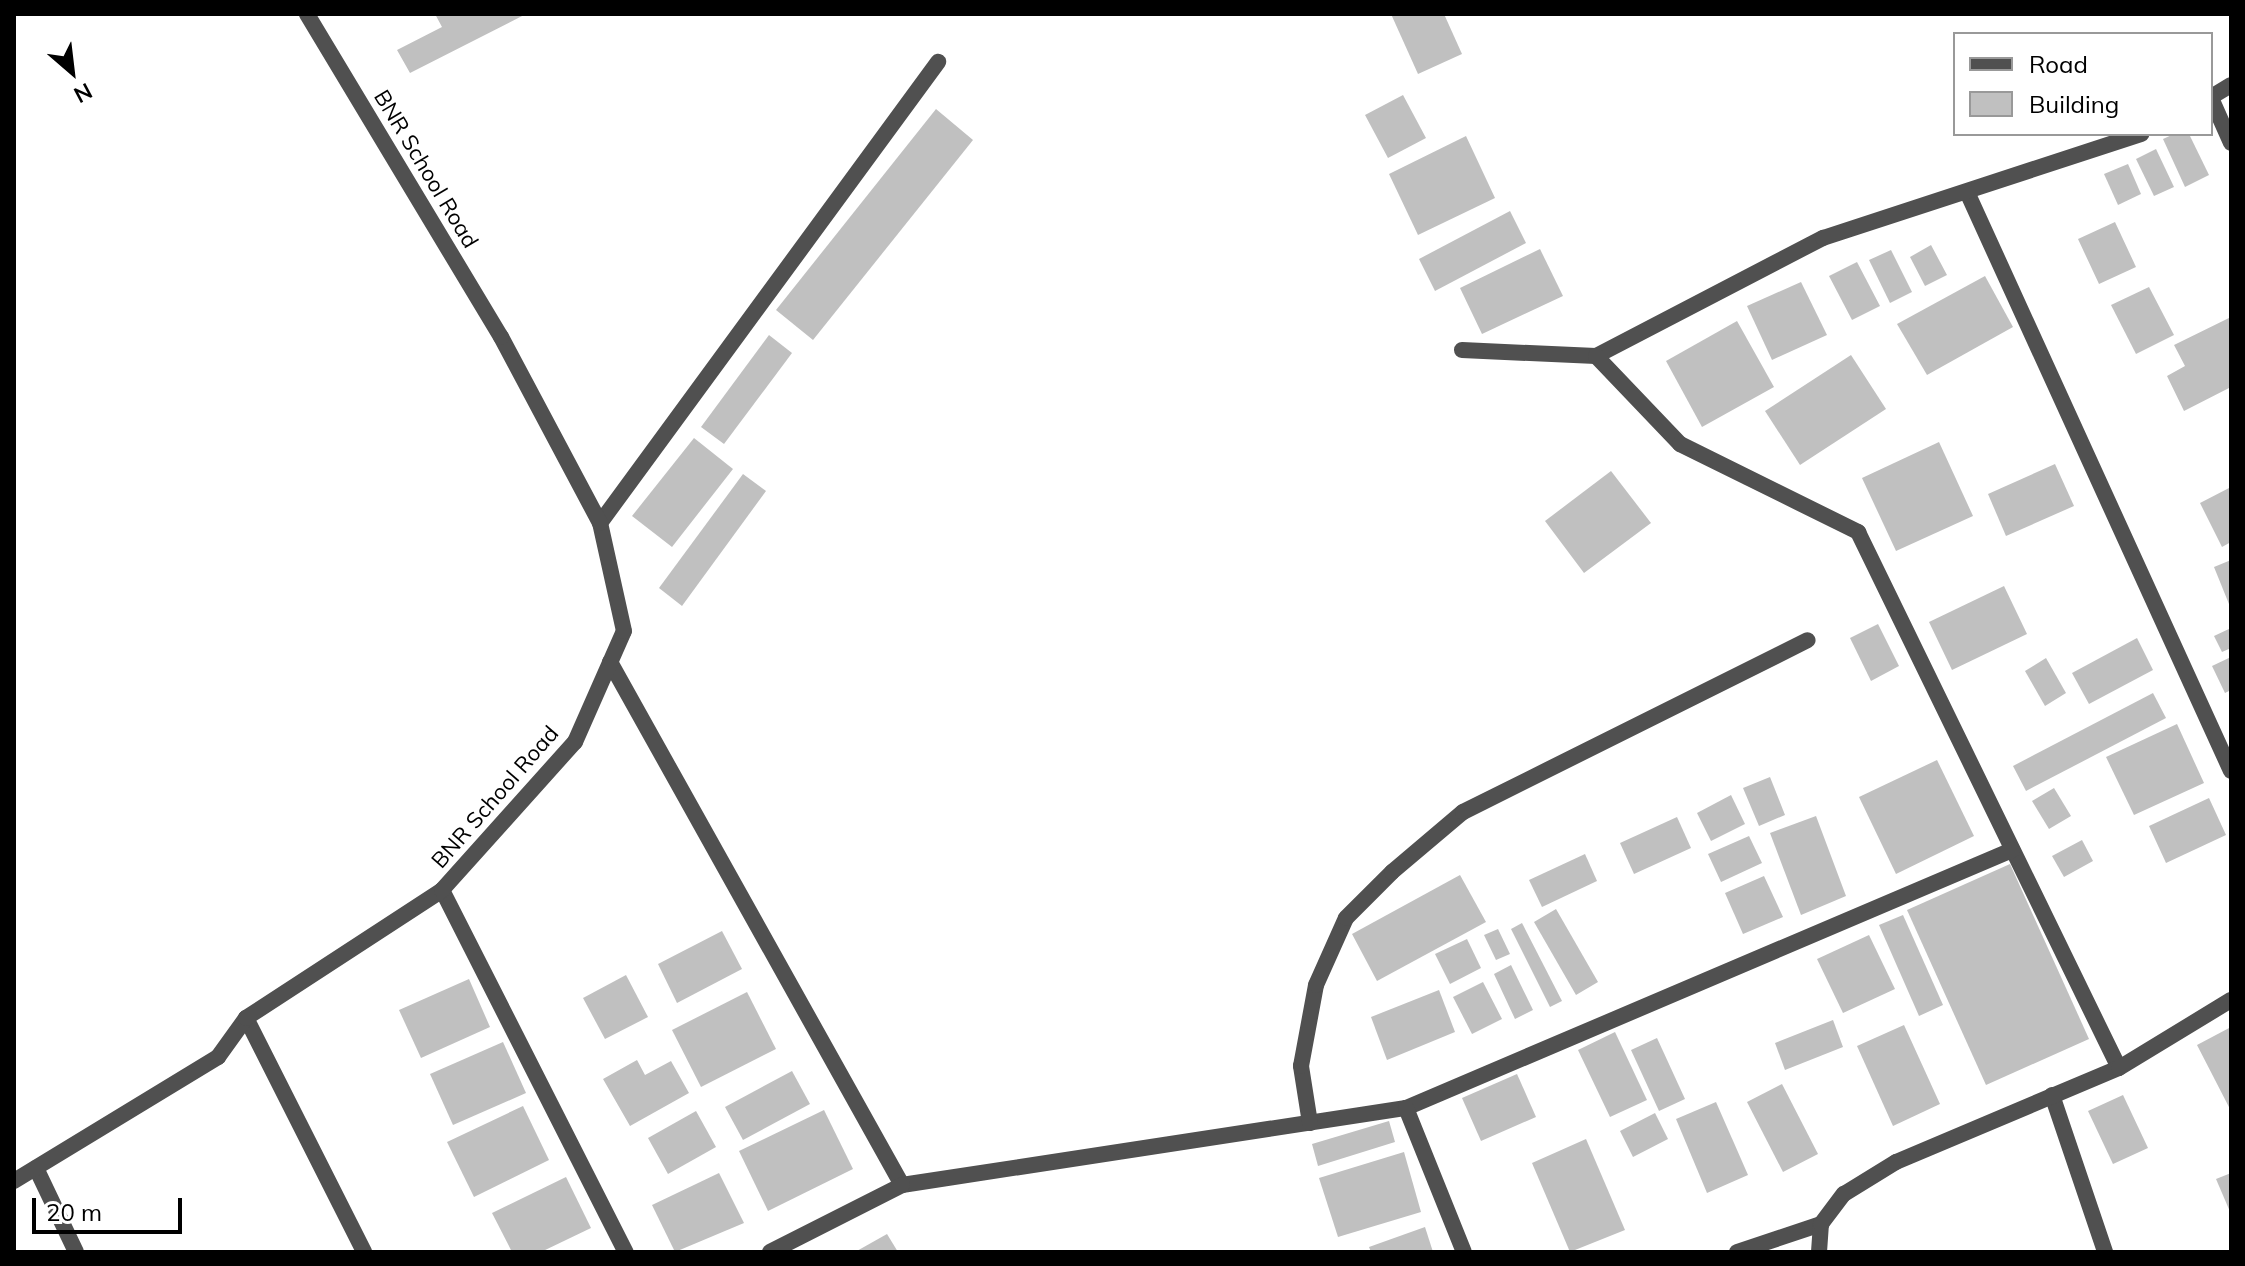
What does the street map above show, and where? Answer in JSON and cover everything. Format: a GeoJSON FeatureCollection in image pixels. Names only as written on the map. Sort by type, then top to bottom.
{"type":"FeatureCollection","features":[{"type":"Feature","properties":{"kind":"street","name":"BNR School Road"},"geometry":{"type":"LineString","coordinates":[[14,1181],[218,1057],[246,1018],[442,890],[575,742],[624,631],[600,523],[501,337],[307,14]]}},
{"type":"Feature","properties":{"kind":"street"},"geometry":{"type":"LineString","coordinates":[[600,523],[938,62]]}},
{"type":"Feature","properties":{"kind":"street"},"geometry":{"type":"LineString","coordinates":[[2213,96],[2231,85]]}},
{"type":"Feature","properties":{"kind":"street"},"geometry":{"type":"LineString","coordinates":[[2213,102],[2231,143]]}},
{"type":"Feature","properties":{"kind":"street"},"geometry":{"type":"LineString","coordinates":[[1462,350],[1596,356],[1823,238],[2135,136]]}},
{"type":"Feature","properties":{"kind":"street"},"geometry":{"type":"LineString","coordinates":[[1967,192],[2231,771]]}},
{"type":"Feature","properties":{"kind":"street"},"geometry":{"type":"LineString","coordinates":[[1596,356],[1680,444],[1858,532],[2119,1068]]}},
{"type":"Feature","properties":{"kind":"street"},"geometry":{"type":"LineString","coordinates":[[1310,1123],[1301,1066],[1316,985],[1346,918],[1392,872],[1463,812],[1808,640]]}},
{"type":"Feature","properties":{"kind":"street"},"geometry":{"type":"LineString","coordinates":[[610,662],[902,1185]]}},
{"type":"Feature","properties":{"kind":"street"},"geometry":{"type":"LineString","coordinates":[[770,1252],[794,1246],[902,1185],[1406,1108],[2012,850]]}},
{"type":"Feature","properties":{"kind":"street"},"geometry":{"type":"LineString","coordinates":[[442,890],[626,1252]]}},
{"type":"Feature","properties":{"kind":"street"},"geometry":{"type":"LineString","coordinates":[[1819,1252],[1821,1224],[1844,1194],[1896,1162],[2119,1068],[2231,1000]]}},
{"type":"Feature","properties":{"kind":"street"},"geometry":{"type":"LineString","coordinates":[[246,1018],[364,1252]]}},
{"type":"Feature","properties":{"kind":"street"},"geometry":{"type":"LineString","coordinates":[[2052,1095],[2105,1252]]}},
{"type":"Feature","properties":{"kind":"street"},"geometry":{"type":"LineString","coordinates":[[1406,1108],[1464,1252]]}},
{"type":"Feature","properties":{"kind":"street"},"geometry":{"type":"LineString","coordinates":[[36,1168],[76,1252]]}},
{"type":"Feature","properties":{"kind":"street"},"geometry":{"type":"LineString","coordinates":[[1737,1252],[1821,1224]]}},
{"type":"Feature","properties":{"kind":"building"},"geometry":{"type":"Polygon","coordinates":[[[435,14],[526,14],[410,73],[397,50],[442,27],[435,14]]]}},
{"type":"Feature","properties":{"kind":"building"},"geometry":{"type":"Polygon","coordinates":[[[1391,14],[1444,14],[1462,54],[1418,74],[1391,14]]]}},
{"type":"Feature","properties":{"kind":"building"},"geometry":{"type":"Polygon","coordinates":[[[1403,95],[1426,138],[1388,158],[1365,115],[1403,95]]]}},
{"type":"Feature","properties":{"kind":"building"},"geometry":{"type":"Polygon","coordinates":[[[936,109],[973,140],[813,340],[776,310],[936,109]]]}},
{"type":"Feature","properties":{"kind":"building"},"geometry":{"type":"Polygon","coordinates":[[[1466,136],[1495,198],[1418,235],[1389,174],[1466,136]]]}},
{"type":"Feature","properties":{"kind":"building"},"geometry":{"type":"Polygon","coordinates":[[[2190,136],[2209,175],[2185,187],[2163,139],[2190,136]]]}},
{"type":"Feature","properties":{"kind":"building"},"geometry":{"type":"Polygon","coordinates":[[[2156,149],[2174,187],[2154,196],[2136,159],[2156,149]]]}},
{"type":"Feature","properties":{"kind":"building"},"geometry":{"type":"Polygon","coordinates":[[[2128,164],[2141,194],[2118,205],[2104,174],[2128,164]]]}},
{"type":"Feature","properties":{"kind":"building"},"geometry":{"type":"Polygon","coordinates":[[[1510,211],[1526,243],[1435,291],[1419,259],[1510,211]]]}},
{"type":"Feature","properties":{"kind":"building"},"geometry":{"type":"Polygon","coordinates":[[[2115,222],[2136,267],[2099,284],[2078,239],[2115,222]]]}},
{"type":"Feature","properties":{"kind":"building"},"geometry":{"type":"Polygon","coordinates":[[[1931,245],[1947,275],[1925,286],[1910,257],[1931,245]]]}},
{"type":"Feature","properties":{"kind":"building"},"geometry":{"type":"Polygon","coordinates":[[[1540,249],[1563,296],[1482,334],[1460,288],[1540,249]]]}},
{"type":"Feature","properties":{"kind":"building"},"geometry":{"type":"Polygon","coordinates":[[[1891,250],[1912,292],[1890,303],[1869,260],[1891,250]]]}},
{"type":"Feature","properties":{"kind":"building"},"geometry":{"type":"Polygon","coordinates":[[[1857,262],[1880,306],[1852,320],[1829,276],[1857,262]]]}},
{"type":"Feature","properties":{"kind":"building"},"geometry":{"type":"Polygon","coordinates":[[[1985,276],[2013,327],[1927,375],[1897,324],[1985,276]]]}},
{"type":"Feature","properties":{"kind":"building"},"geometry":{"type":"Polygon","coordinates":[[[1801,282],[1827,335],[1772,360],[1747,306],[1801,282]]]}},
{"type":"Feature","properties":{"kind":"building"},"geometry":{"type":"Polygon","coordinates":[[[2149,287],[2174,335],[2136,354],[2111,305],[2149,287]]]}},
{"type":"Feature","properties":{"kind":"building"},"geometry":{"type":"Polygon","coordinates":[[[2231,317],[2231,387],[2184,411],[2167,376],[2185,366],[2174,345],[2231,317]]]}},
{"type":"Feature","properties":{"kind":"building"},"geometry":{"type":"Polygon","coordinates":[[[1737,321],[1774,387],[1702,427],[1666,361],[1737,321]]]}},
{"type":"Feature","properties":{"kind":"building"},"geometry":{"type":"Polygon","coordinates":[[[769,335],[792,353],[724,444],[701,427],[769,335]]]}},
{"type":"Feature","properties":{"kind":"building"},"geometry":{"type":"Polygon","coordinates":[[[1851,355],[1886,409],[1800,465],[1765,411],[1851,355]]]}},
{"type":"Feature","properties":{"kind":"building"},"geometry":{"type":"Polygon","coordinates":[[[694,438],[733,469],[672,547],[632,516],[694,438]]]}},
{"type":"Feature","properties":{"kind":"building"},"geometry":{"type":"Polygon","coordinates":[[[1939,442],[1973,516],[1896,551],[1862,478],[1939,442]]]}},
{"type":"Feature","properties":{"kind":"building"},"geometry":{"type":"Polygon","coordinates":[[[2055,464],[2074,506],[2006,536],[1988,494],[2055,464]]]}},
{"type":"Feature","properties":{"kind":"building"},"geometry":{"type":"Polygon","coordinates":[[[1611,471],[1651,523],[1584,573],[1545,521],[1611,471]]]}},
{"type":"Feature","properties":{"kind":"building"},"geometry":{"type":"Polygon","coordinates":[[[743,474],[766,491],[682,606],[659,588],[743,474]]]}},
{"type":"Feature","properties":{"kind":"building"},"geometry":{"type":"Polygon","coordinates":[[[2231,487],[2231,542],[2222,547],[2200,503],[2231,487]]]}},
{"type":"Feature","properties":{"kind":"building"},"geometry":{"type":"Polygon","coordinates":[[[2231,560],[2231,609],[2214,567],[2231,560]]]}},
{"type":"Feature","properties":{"kind":"building"},"geometry":{"type":"Polygon","coordinates":[[[2004,586],[2027,634],[1952,670],[1929,622],[2004,586]]]}},
{"type":"Feature","properties":{"kind":"building"},"geometry":{"type":"Polygon","coordinates":[[[1878,624],[1899,666],[1871,681],[1850,638],[1878,624]]]}},
{"type":"Feature","properties":{"kind":"building"},"geometry":{"type":"Polygon","coordinates":[[[2231,628],[2231,648],[2222,652],[2214,636],[2231,628]]]}},
{"type":"Feature","properties":{"kind":"building"},"geometry":{"type":"Polygon","coordinates":[[[2137,638],[2153,670],[2089,704],[2072,673],[2137,638]]]}},
{"type":"Feature","properties":{"kind":"building"},"geometry":{"type":"Polygon","coordinates":[[[2231,657],[2231,690],[2225,693],[2212,666],[2231,657]]]}},
{"type":"Feature","properties":{"kind":"building"},"geometry":{"type":"Polygon","coordinates":[[[2046,658],[2066,693],[2045,706],[2025,671],[2046,658]]]}},
{"type":"Feature","properties":{"kind":"building"},"geometry":{"type":"Polygon","coordinates":[[[2153,693],[2166,718],[2026,791],[2013,766],[2153,693]]]}},
{"type":"Feature","properties":{"kind":"building"},"geometry":{"type":"Polygon","coordinates":[[[2177,724],[2204,783],[2134,815],[2106,757],[2177,724]]]}},
{"type":"Feature","properties":{"kind":"building"},"geometry":{"type":"Polygon","coordinates":[[[1937,760],[1974,836],[1896,874],[1859,797],[1937,760]]]}},
{"type":"Feature","properties":{"kind":"building"},"geometry":{"type":"Polygon","coordinates":[[[1770,777],[1785,815],[1759,826],[1743,788],[1770,777]]]}},
{"type":"Feature","properties":{"kind":"building"},"geometry":{"type":"Polygon","coordinates":[[[2054,788],[2071,816],[2049,829],[2032,801],[2054,788]]]}},
{"type":"Feature","properties":{"kind":"building"},"geometry":{"type":"Polygon","coordinates":[[[1731,795],[1745,824],[1711,841],[1697,813],[1731,795]]]}},
{"type":"Feature","properties":{"kind":"building"},"geometry":{"type":"Polygon","coordinates":[[[2209,798],[2226,835],[2166,863],[2149,826],[2209,798]]]}},
{"type":"Feature","properties":{"kind":"building"},"geometry":{"type":"Polygon","coordinates":[[[1816,816],[1846,896],[1801,915],[1770,833],[1816,816]]]}},
{"type":"Feature","properties":{"kind":"building"},"geometry":{"type":"Polygon","coordinates":[[[1677,817],[1691,848],[1634,874],[1620,843],[1677,817]]]}},
{"type":"Feature","properties":{"kind":"building"},"geometry":{"type":"Polygon","coordinates":[[[1749,836],[1762,863],[1721,882],[1708,854],[1749,836]]]}},
{"type":"Feature","properties":{"kind":"building"},"geometry":{"type":"Polygon","coordinates":[[[2082,840],[2093,861],[2064,877],[2052,856],[2082,840]]]}},
{"type":"Feature","properties":{"kind":"building"},"geometry":{"type":"Polygon","coordinates":[[[1585,854],[1597,881],[1542,907],[1529,880],[1585,854]]]}},
{"type":"Feature","properties":{"kind":"building"},"geometry":{"type":"Polygon","coordinates":[[[2010,864],[2089,1039],[1986,1085],[1907,910],[2010,864]]]}},
{"type":"Feature","properties":{"kind":"building"},"geometry":{"type":"Polygon","coordinates":[[[1460,875],[1486,922],[1377,981],[1352,934],[1460,875]]]}},
{"type":"Feature","properties":{"kind":"building"},"geometry":{"type":"Polygon","coordinates":[[[1764,876],[1783,917],[1743,934],[1725,893],[1764,876]]]}},
{"type":"Feature","properties":{"kind":"building"},"geometry":{"type":"Polygon","coordinates":[[[1556,909],[1598,982],[1576,995],[1534,922],[1556,909]]]}},
{"type":"Feature","properties":{"kind":"building"},"geometry":{"type":"Polygon","coordinates":[[[1903,915],[1943,1005],[1919,1016],[1879,925],[1903,915]]]}},
{"type":"Feature","properties":{"kind":"building"},"geometry":{"type":"Polygon","coordinates":[[[1522,923],[1562,1001],[1550,1007],[1511,929],[1522,923]]]}},
{"type":"Feature","properties":{"kind":"building"},"geometry":{"type":"Polygon","coordinates":[[[1498,929],[1510,954],[1496,960],[1484,935],[1498,929]]]}},
{"type":"Feature","properties":{"kind":"building"},"geometry":{"type":"Polygon","coordinates":[[[722,931],[742,969],[677,1003],[658,964],[722,931]]]}},
{"type":"Feature","properties":{"kind":"building"},"geometry":{"type":"Polygon","coordinates":[[[1869,935],[1895,989],[1843,1013],[1817,959],[1869,935]]]}},
{"type":"Feature","properties":{"kind":"building"},"geometry":{"type":"Polygon","coordinates":[[[1467,939],[1481,968],[1450,984],[1435,954],[1467,939]]]}},
{"type":"Feature","properties":{"kind":"building"},"geometry":{"type":"Polygon","coordinates":[[[1511,965],[1533,1010],[1515,1019],[1494,974],[1511,965]]]}},
{"type":"Feature","properties":{"kind":"building"},"geometry":{"type":"Polygon","coordinates":[[[626,975],[648,1017],[605,1039],[583,998],[626,975]]]}},
{"type":"Feature","properties":{"kind":"building"},"geometry":{"type":"Polygon","coordinates":[[[469,979],[490,1027],[421,1058],[399,1010],[469,979]]]}},
{"type":"Feature","properties":{"kind":"building"},"geometry":{"type":"Polygon","coordinates":[[[1483,982],[1502,1019],[1472,1034],[1453,997],[1483,982]]]}},
{"type":"Feature","properties":{"kind":"building"},"geometry":{"type":"Polygon","coordinates":[[[1439,990],[1455,1032],[1387,1060],[1371,1017],[1439,990]]]}},
{"type":"Feature","properties":{"kind":"building"},"geometry":{"type":"Polygon","coordinates":[[[747,992],[776,1049],[701,1087],[672,1030],[747,992]]]}},
{"type":"Feature","properties":{"kind":"building"},"geometry":{"type":"Polygon","coordinates":[[[1833,1020],[1843,1047],[1785,1070],[1775,1043],[1833,1020]]]}},
{"type":"Feature","properties":{"kind":"building"},"geometry":{"type":"Polygon","coordinates":[[[1904,1025],[1940,1104],[1893,1126],[1857,1046],[1904,1025]]]}},
{"type":"Feature","properties":{"kind":"building"},"geometry":{"type":"Polygon","coordinates":[[[2231,1027],[2231,1111],[2197,1045],[2231,1027]]]}},
{"type":"Feature","properties":{"kind":"building"},"geometry":{"type":"Polygon","coordinates":[[[1615,1032],[1647,1100],[1610,1117],[1578,1050],[1615,1032]]]}},
{"type":"Feature","properties":{"kind":"building"},"geometry":{"type":"Polygon","coordinates":[[[1657,1038],[1685,1099],[1659,1111],[1631,1050],[1657,1038]]]}},
{"type":"Feature","properties":{"kind":"building"},"geometry":{"type":"Polygon","coordinates":[[[503,1042],[526,1093],[453,1125],[430,1074],[503,1042]]]}},
{"type":"Feature","properties":{"kind":"building"},"geometry":{"type":"Polygon","coordinates":[[[637,1060],[645,1075],[671,1061],[689,1093],[630,1126],[603,1079],[637,1060]]]}},
{"type":"Feature","properties":{"kind":"building"},"geometry":{"type":"Polygon","coordinates":[[[792,1071],[810,1104],[743,1140],[725,1107],[792,1071]]]}},
{"type":"Feature","properties":{"kind":"building"},"geometry":{"type":"Polygon","coordinates":[[[1517,1074],[1536,1117],[1481,1141],[1462,1098],[1517,1074]]]}},
{"type":"Feature","properties":{"kind":"building"},"geometry":{"type":"Polygon","coordinates":[[[1782,1084],[1818,1154],[1783,1172],[1747,1102],[1782,1084]]]}},
{"type":"Feature","properties":{"kind":"building"},"geometry":{"type":"Polygon","coordinates":[[[2123,1095],[2148,1148],[2113,1164],[2088,1111],[2123,1095]]]}},
{"type":"Feature","properties":{"kind":"building"},"geometry":{"type":"Polygon","coordinates":[[[1716,1102],[1748,1175],[1707,1193],[1676,1119],[1716,1102]]]}},
{"type":"Feature","properties":{"kind":"building"},"geometry":{"type":"Polygon","coordinates":[[[523,1106],[549,1160],[474,1197],[447,1142],[523,1106]]]}},
{"type":"Feature","properties":{"kind":"building"},"geometry":{"type":"Polygon","coordinates":[[[824,1110],[853,1169],[768,1211],[739,1151],[824,1110]]]}},
{"type":"Feature","properties":{"kind":"building"},"geometry":{"type":"Polygon","coordinates":[[[696,1111],[716,1147],[668,1174],[648,1138],[696,1111]]]}},
{"type":"Feature","properties":{"kind":"building"},"geometry":{"type":"Polygon","coordinates":[[[1655,1113],[1668,1139],[1633,1157],[1620,1131],[1655,1113]]]}},
{"type":"Feature","properties":{"kind":"building"},"geometry":{"type":"Polygon","coordinates":[[[1389,1121],[1395,1142],[1318,1166],[1312,1144],[1389,1121]]]}},
{"type":"Feature","properties":{"kind":"building"},"geometry":{"type":"Polygon","coordinates":[[[1586,1139],[1625,1230],[1570,1252],[1532,1163],[1586,1139]]]}},
{"type":"Feature","properties":{"kind":"building"},"geometry":{"type":"Polygon","coordinates":[[[1404,1152],[1421,1212],[1338,1237],[1319,1178],[1404,1152]]]}},
{"type":"Feature","properties":{"kind":"building"},"geometry":{"type":"Polygon","coordinates":[[[719,1173],[744,1223],[675,1252],[652,1205],[719,1173]]]}},
{"type":"Feature","properties":{"kind":"building"},"geometry":{"type":"Polygon","coordinates":[[[2231,1173],[2231,1214],[2216,1179],[2231,1173]]]}},
{"type":"Feature","properties":{"kind":"building"},"geometry":{"type":"Polygon","coordinates":[[[566,1177],[591,1228],[541,1252],[512,1252],[492,1213],[566,1177]]]}},
{"type":"Feature","properties":{"kind":"building"},"geometry":{"type":"Polygon","coordinates":[[[1425,1227],[1433,1252],[1371,1252],[1369,1247],[1425,1227]]]}},
{"type":"Feature","properties":{"kind":"building"},"geometry":{"type":"Polygon","coordinates":[[[887,1234],[898,1252],[855,1252],[887,1234]]]}}]}
